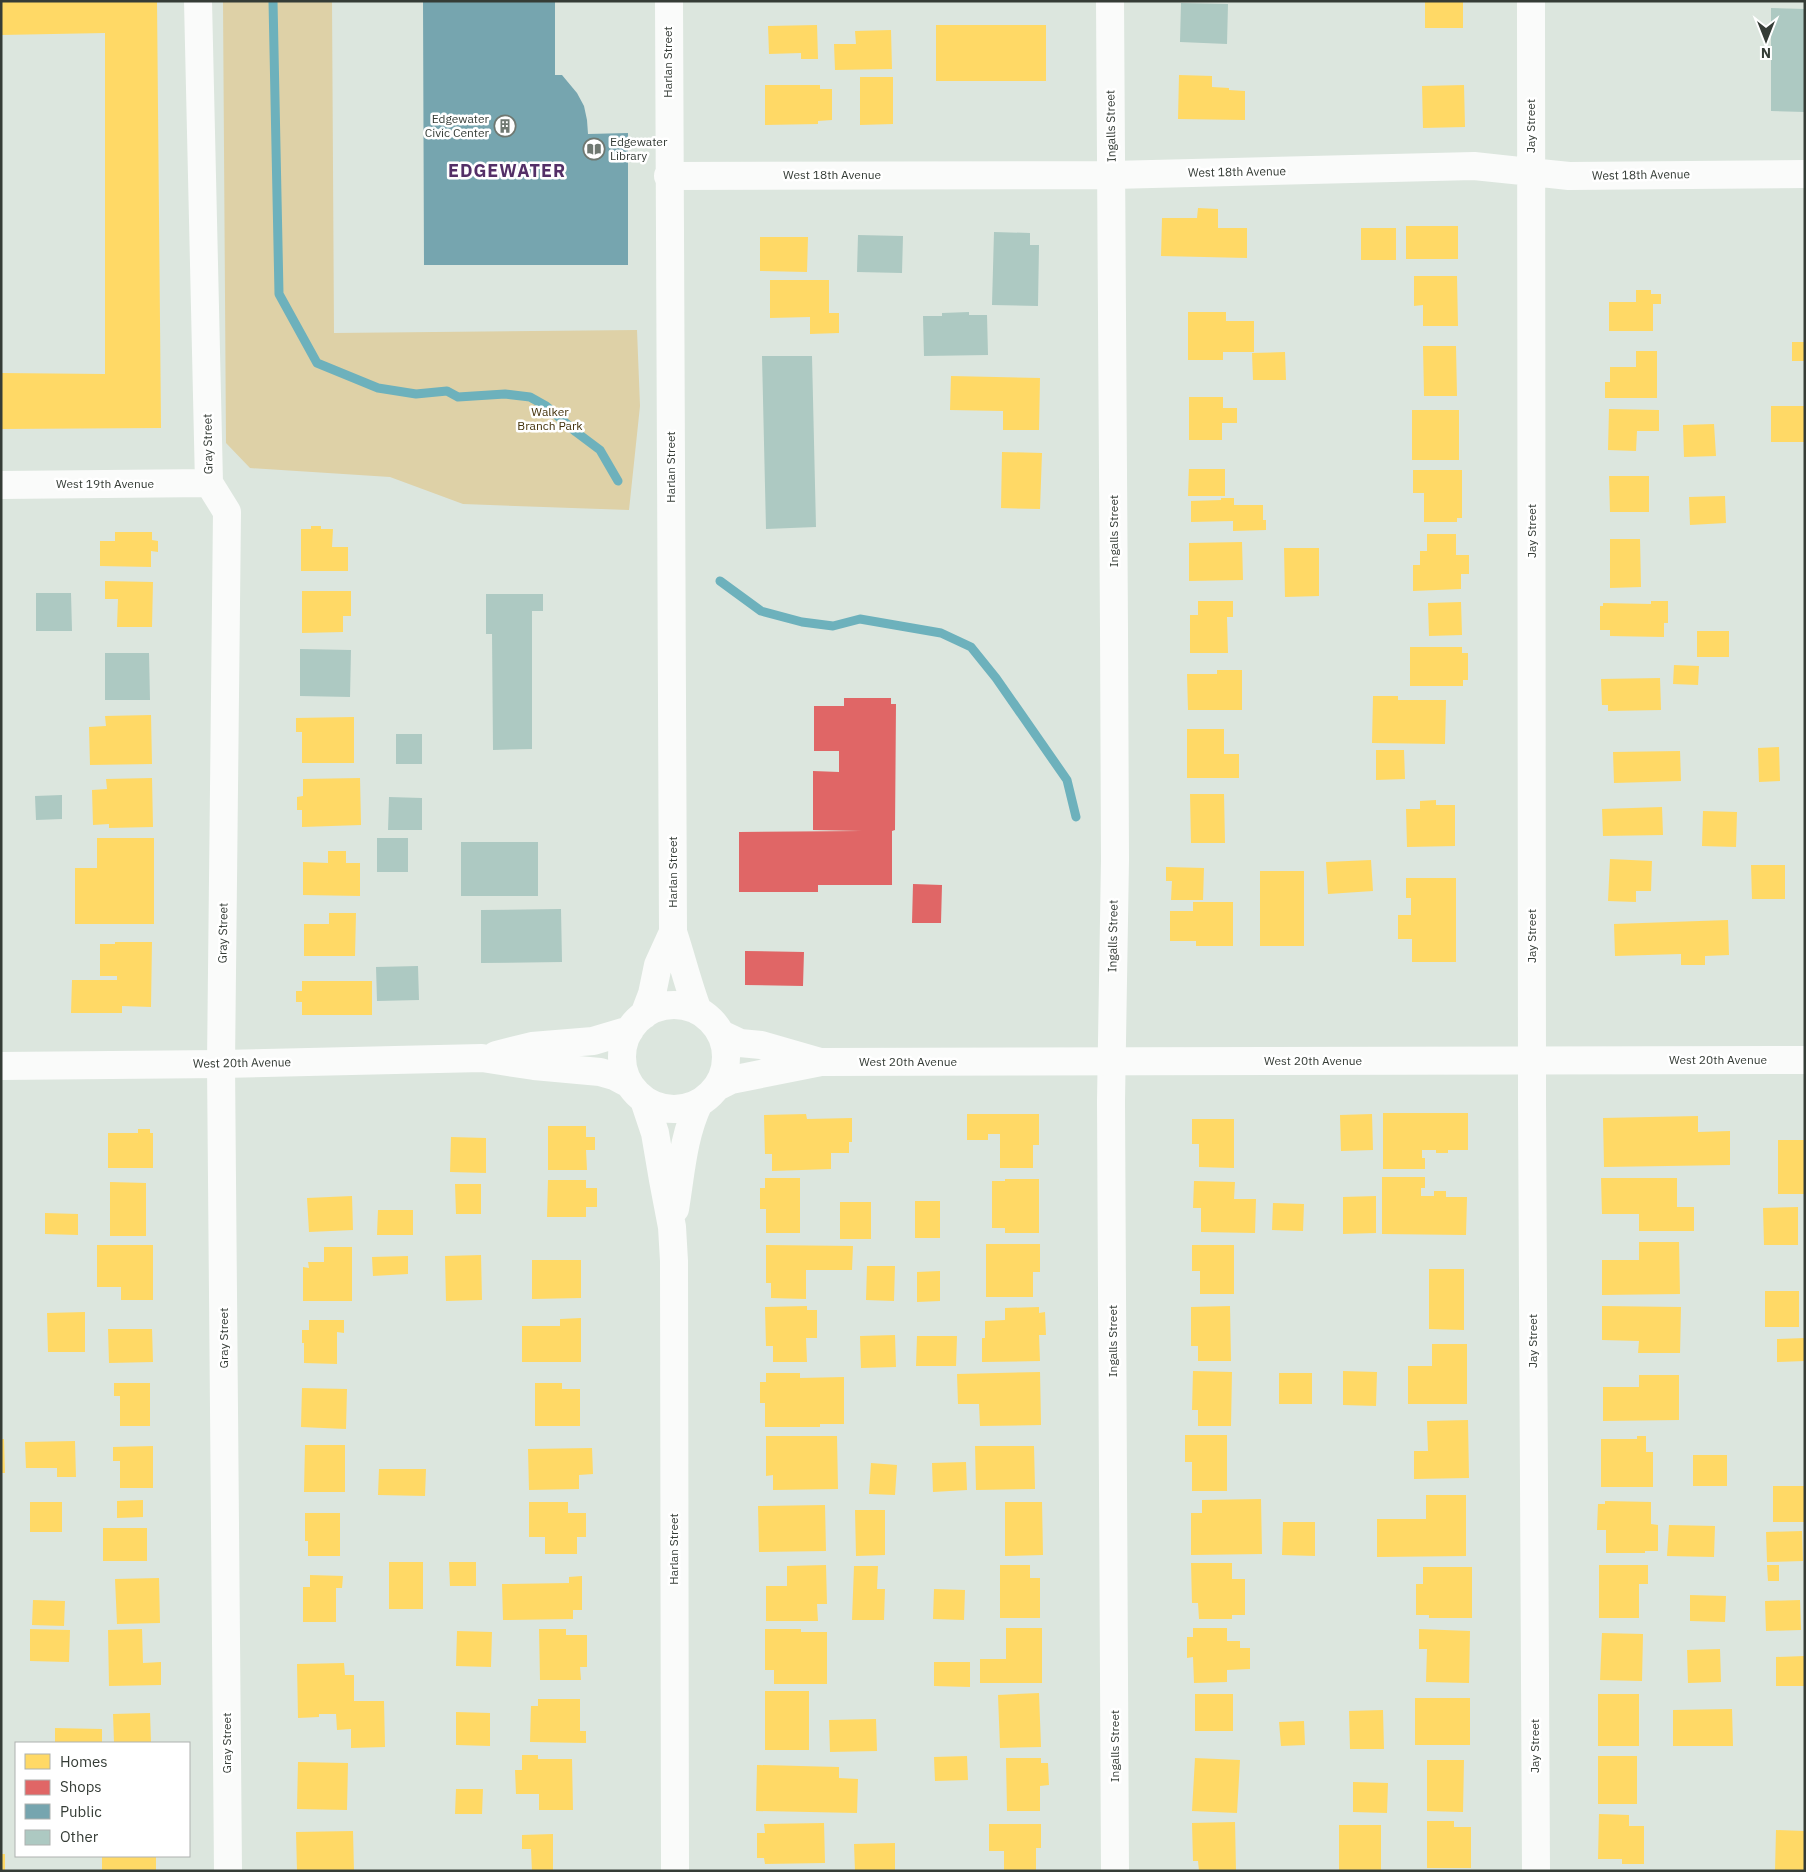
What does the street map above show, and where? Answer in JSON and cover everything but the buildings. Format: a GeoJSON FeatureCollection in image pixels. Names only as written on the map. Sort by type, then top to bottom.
{"type":"FeatureCollection","features":[{"type":"Feature","properties":{"kind":"street","name":"Gray Street"},"geometry":{"type":"LineString","coordinates":[[198,1],[209,483],[227,512],[221,1064],[228,1871]]}},
{"type":"Feature","properties":{"kind":"street","name":"Harlan Street"},"geometry":{"type":"LineString","coordinates":[[669,1],[668,176],[673,932],[698,1011]]}},
{"type":"Feature","properties":{"kind":"street","name":"Ingalls Street"},"geometry":{"type":"LineString","coordinates":[[1110,1],[1115,860],[1111,1062],[1115,1871]]}},
{"type":"Feature","properties":{"kind":"street","name":"Jay Street"},"geometry":{"type":"LineString","coordinates":[[1531,1],[1532,1060],[1536,1871]]}},
{"type":"Feature","properties":{"kind":"street","name":"West 18th Avenue"},"geometry":{"type":"LineString","coordinates":[[668,176],[1112,175],[1474,166],[1569,176],[1805,174]]}},
{"type":"Feature","properties":{"kind":"street","name":"West 19th Avenue"},"geometry":{"type":"LineString","coordinates":[[1,484],[209,483]]}},
{"type":"Feature","properties":{"kind":"street","name":"Harlan Street"},"geometry":{"type":"LineString","coordinates":[[637,1023],[652,994],[658,965],[673,932]]}},
{"type":"Feature","properties":{"kind":"street"},"geometry":{"type":"LineString","coordinates":[[676,1005],[698,1011],[715,1025],[721,1034],[726,1047],[723,1075],[708,1095],[686,1108],[671,1110],[657,1107],[637,1092],[624,1071],[622,1057],[624,1043],[637,1023],[654,1010],[676,1005]]}},
{"type":"Feature","properties":{"kind":"street","name":"West 20th Avenue"},"geometry":{"type":"LineString","coordinates":[[482,1058],[532,1046],[593,1041],[637,1023]]}},
{"type":"Feature","properties":{"kind":"street","name":"West 20th Avenue"},"geometry":{"type":"LineString","coordinates":[[721,1034],[740,1043],[761,1045],[821,1062]]}},
{"type":"Feature","properties":{"kind":"street","name":"West 20th Avenue"},"geometry":{"type":"LineString","coordinates":[[1,1066],[221,1064],[482,1058],[534,1066],[600,1072],[614,1076],[637,1092]]}},
{"type":"Feature","properties":{"kind":"street","name":"West 20th Avenue"},"geometry":{"type":"LineString","coordinates":[[708,1095],[731,1080],[821,1062],[1805,1060]]}},
{"type":"Feature","properties":{"kind":"street","name":"Harlan Street"},"geometry":{"type":"LineString","coordinates":[[637,1092],[655,1133],[672,1227]]}},
{"type":"Feature","properties":{"kind":"street","name":"Harlan Street"},"geometry":{"type":"LineString","coordinates":[[675,1871],[672,1227],[691,1120],[708,1095]]}},
{"type":"Feature","properties":{"kind":"green space","name":"Walker Branch Park"},"geometry":{"type":"Polygon","coordinates":[[[223,1],[332,1],[334,333],[637,330],[640,406],[629,510],[463,504],[390,477],[250,468],[226,443],[223,1]]]}},
{"type":"Feature","properties":{"kind":"waterway"},"geometry":{"type":"LineString","coordinates":[[273,1],[279,294],[317,363],[378,388],[416,394],[447,391],[458,397],[505,394],[530,397],[546,406],[600,450],[618,481]]}},
{"type":"Feature","properties":{"kind":"waterway"},"geometry":{"type":"LineString","coordinates":[[720,581],[761,611],[802,622],[833,626],[860,619],[941,633],[971,647],[996,678],[1067,780],[1076,817]]}},
{"type":"Feature","properties":{"kind":"place","name":"Edgewater Civic Center"},"geometry":{"type":"Point","coordinates":[505,126]}},
{"type":"Feature","properties":{"kind":"place","name":"Edgewater Library"},"geometry":{"type":"Point","coordinates":[594,149]}},
{"type":"Feature","properties":{"kind":"district","name":"EDGEWATER"},"geometry":{"type":"Point","coordinates":[507,171]}}]}
